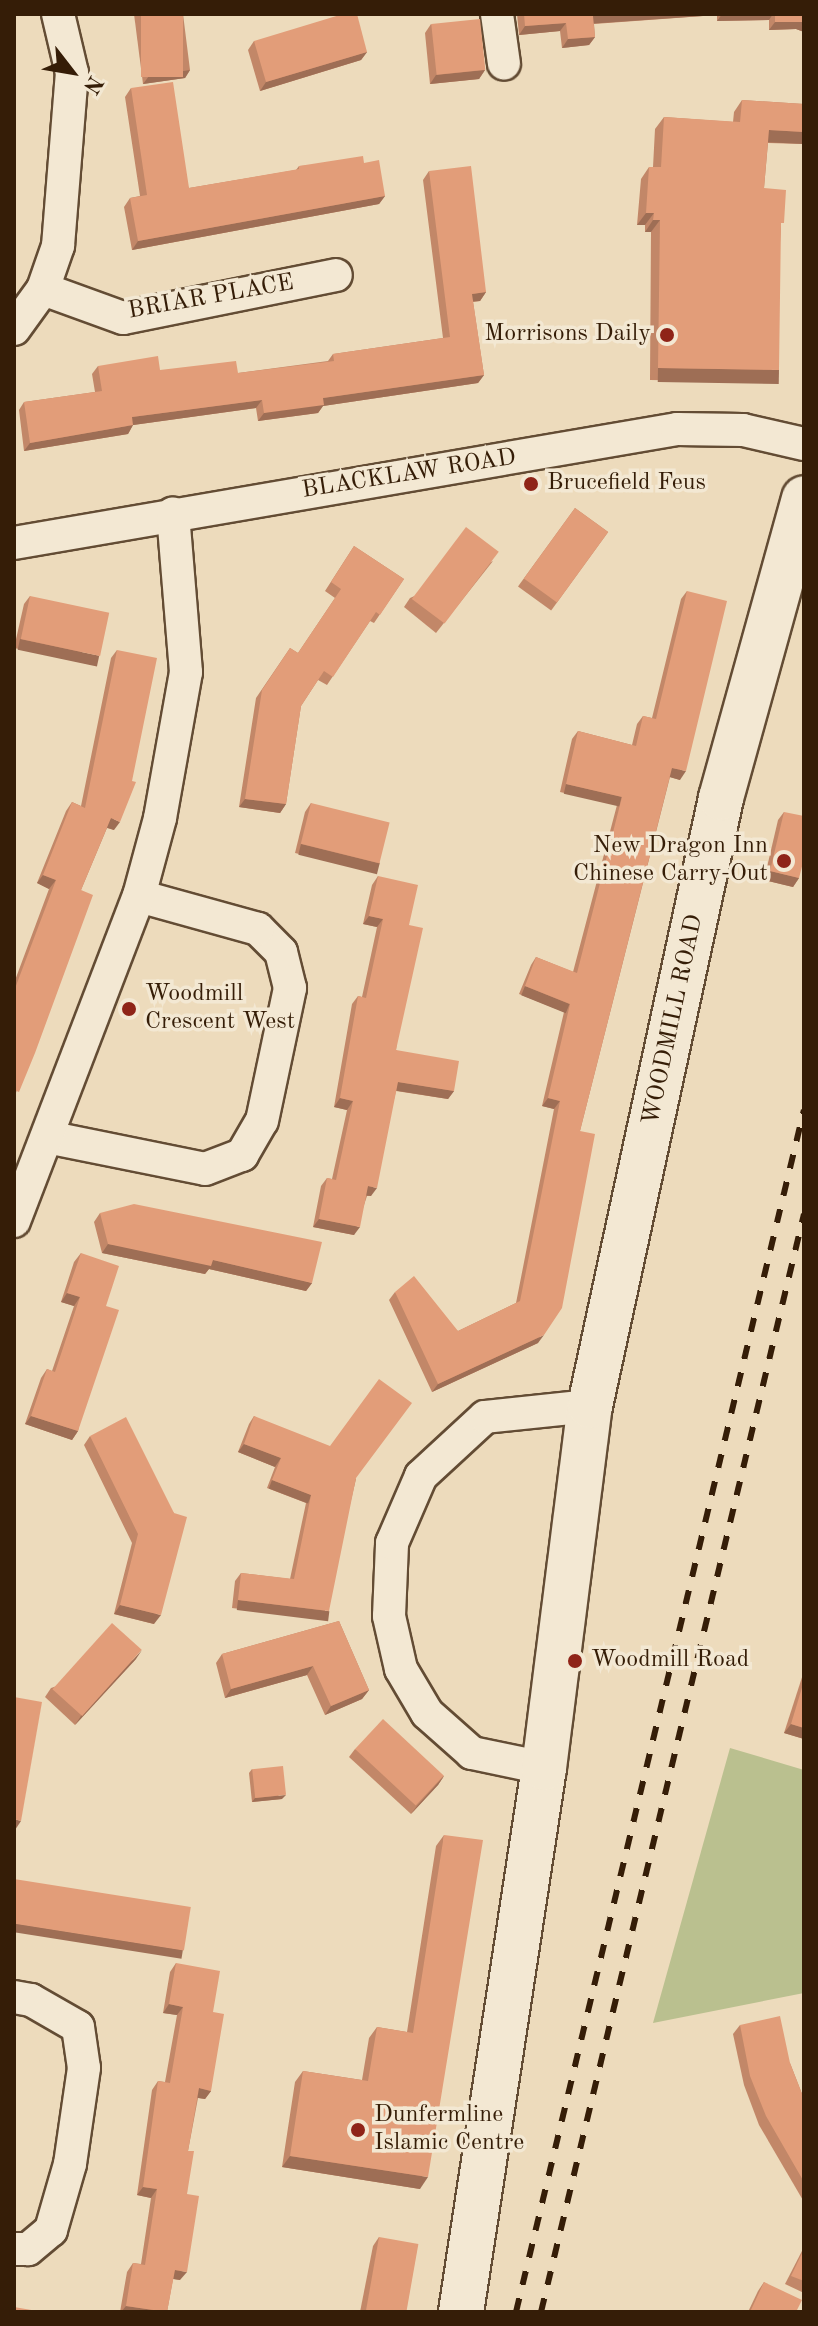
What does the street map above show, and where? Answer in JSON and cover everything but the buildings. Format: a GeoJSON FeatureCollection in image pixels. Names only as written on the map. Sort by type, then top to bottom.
{"type":"FeatureCollection","features":[{"type":"Feature","properties":{"kind":"street"},"geometry":{"type":"LineString","coordinates":[[14,329],[43,289],[58,246],[72,73],[58,14]]}},
{"type":"Feature","properties":{"kind":"street"},"geometry":{"type":"LineString","coordinates":[[497,14],[504,64]]}},
{"type":"Feature","properties":{"kind":"street","name":"BRIAR PLACE"},"geometry":{"type":"LineString","coordinates":[[43,289],[123,318],[336,275]]}},
{"type":"Feature","properties":{"kind":"street","name":"BLACKLAW ROAD"},"geometry":{"type":"LineString","coordinates":[[14,543],[677,429],[743,430],[804,444]]}},
{"type":"Feature","properties":{"kind":"street","name":"WOODMILL ROAD"},"geometry":{"type":"LineString","coordinates":[[461,2312],[544,1768],[590,1406],[721,798],[804,498]]}},
{"type":"Feature","properties":{"kind":"street"},"geometry":{"type":"LineString","coordinates":[[14,1221],[139,896],[160,818],[186,672],[173,514]]}},
{"type":"Feature","properties":{"kind":"street"},"geometry":{"type":"LineString","coordinates":[[47,1137],[205,1169],[242,1155],[262,1121],[290,988],[281,952],[258,929],[139,896]]}},
{"type":"Feature","properties":{"kind":"street"},"geometry":{"type":"LineString","coordinates":[[544,1768],[472,1753],[427,1713],[401,1669],[389,1616],[392,1543],[421,1476],[485,1417],[590,1406]]}},
{"type":"Feature","properties":{"kind":"street"},"geometry":{"type":"LineString","coordinates":[[14,1997],[31,2000],[78,2027],[84,2068],[70,2164],[51,2230],[28,2249],[14,2249]]}},
{"type":"Feature","properties":{"kind":"green space"},"geometry":{"type":"Polygon","coordinates":[[[730,1748],[804,1770],[804,1993],[653,2023],[730,1748]]]}},
{"type":"Feature","properties":{"kind":"railway"},"geometry":{"type":"LineString","coordinates":[[516,2312],[804,1110]]}},
{"type":"Feature","properties":{"kind":"railway"},"geometry":{"type":"LineString","coordinates":[[541,2312],[804,1214]]}},
{"type":"Feature","properties":{"kind":"place","name":"Morrisons Daily"},"geometry":{"type":"Point","coordinates":[667,335]}},
{"type":"Feature","properties":{"kind":"place","name":"Brucefield Feus"},"geometry":{"type":"Point","coordinates":[531,484]}},
{"type":"Feature","properties":{"kind":"place","name":"New Dragon Inn Chinese Carry-Out"},"geometry":{"type":"Point","coordinates":[784,861]}},
{"type":"Feature","properties":{"kind":"place","name":"Woodmill Crescent West"},"geometry":{"type":"Point","coordinates":[129,1009]}},
{"type":"Feature","properties":{"kind":"place","name":"Woodmill Road"},"geometry":{"type":"Point","coordinates":[575,1661]}},
{"type":"Feature","properties":{"kind":"place","name":"Dunfermline Islamic Centre"},"geometry":{"type":"Point","coordinates":[358,2130]}}]}
